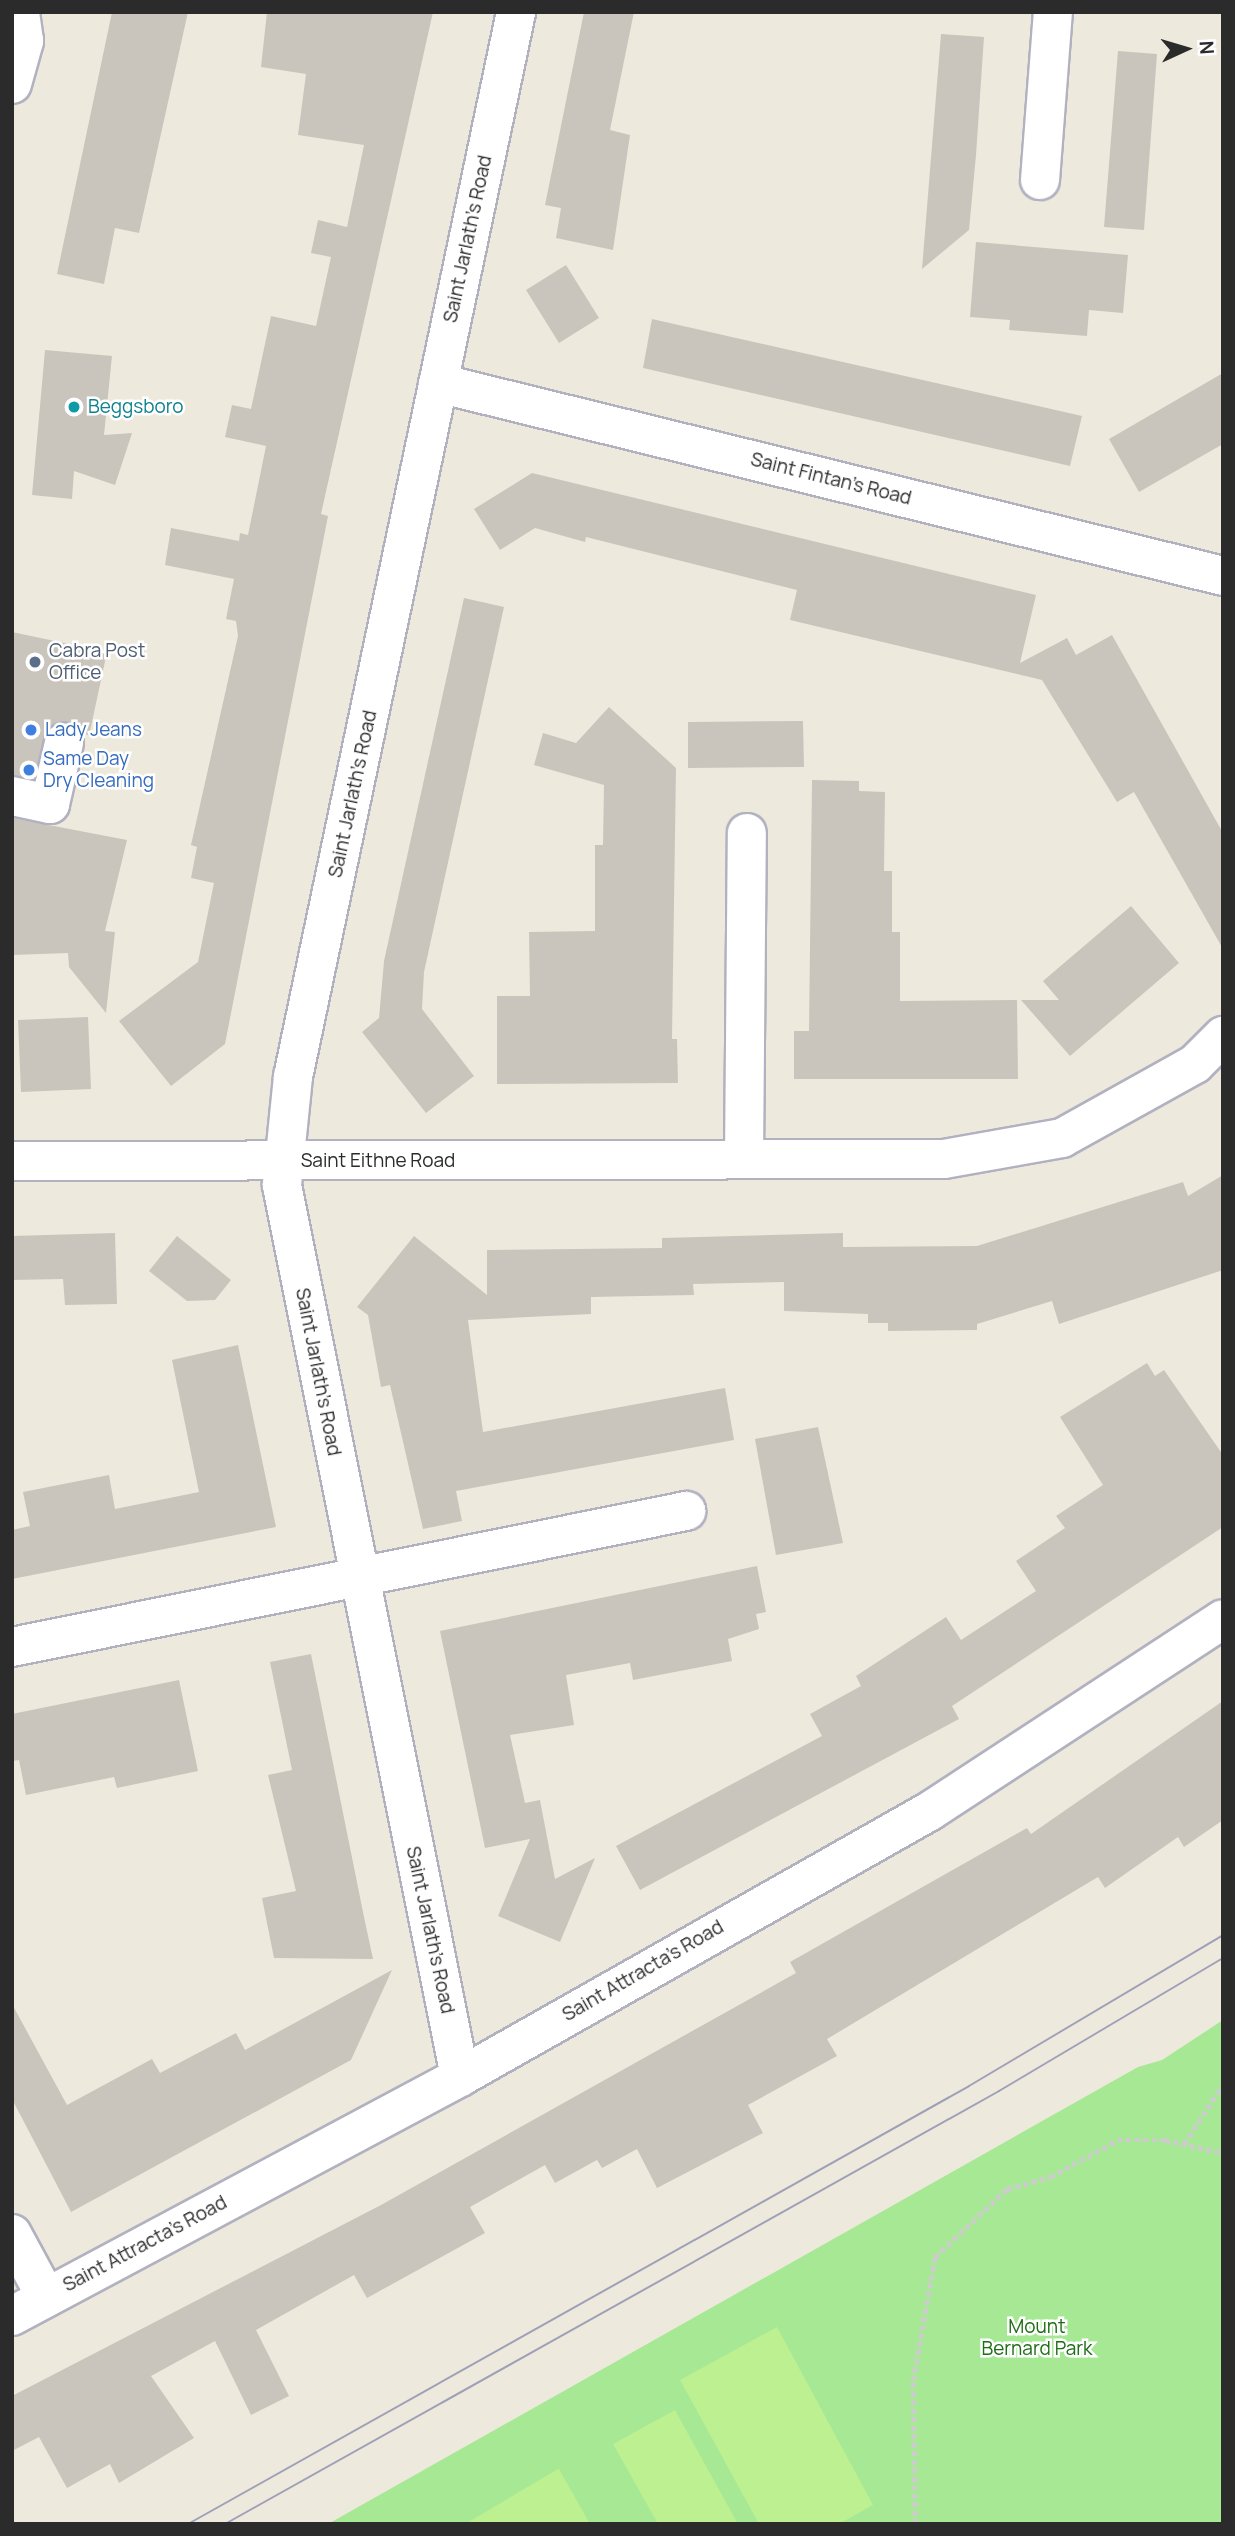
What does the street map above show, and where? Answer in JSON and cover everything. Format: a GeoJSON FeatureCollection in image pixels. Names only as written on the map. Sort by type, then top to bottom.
{"type":"FeatureCollection","features":[{"type":"Feature","properties":{"kind":"street"},"geometry":{"type":"LineString","coordinates":[[12,84],[24,41],[20,12]]}},
{"type":"Feature","properties":{"kind":"street","name":"Saint Jarlath's Road"},"geometry":{"type":"LineString","coordinates":[[460,2077],[292,1246],[283,1162],[293,1077],[516,12]]}},
{"type":"Feature","properties":{"kind":"street"},"geometry":{"type":"LineString","coordinates":[[1040,180],[1053,12]]}},
{"type":"Feature","properties":{"kind":"street","name":"Saint Fintan's Road"},"geometry":{"type":"LineString","coordinates":[[438,383],[1223,576]]}},
{"type":"Feature","properties":{"kind":"street"},"geometry":{"type":"LineString","coordinates":[[12,796],[50,804],[64,743]]}},
{"type":"Feature","properties":{"kind":"street"},"geometry":{"type":"LineString","coordinates":[[744,1158],[747,833]]}},
{"type":"Feature","properties":{"kind":"street","name":"Saint Eithne Road"},"geometry":{"type":"LineString","coordinates":[[12,1161],[944,1159],[1062,1138],[1195,1064],[1223,1036]]}},
{"type":"Feature","properties":{"kind":"street"},"geometry":{"type":"LineString","coordinates":[[12,1647],[686,1511]]}},
{"type":"Feature","properties":{"kind":"street","name":"Saint Attracta's Road"},"geometry":{"type":"LineString","coordinates":[[12,2316],[460,2077],[930,1811],[1223,1619]]}},
{"type":"Feature","properties":{"kind":"street","name":"Saint Attracta's Road"},"geometry":{"type":"LineString","coordinates":[[12,2234],[46,2297]]}},
{"type":"Feature","properties":{"kind":"path"},"geometry":{"type":"LineString","coordinates":[[1184,2144],[1223,2084]]}},
{"type":"Feature","properties":{"kind":"path"},"geometry":{"type":"LineString","coordinates":[[915,2524],[913,2380],[935,2258],[1007,2189],[1050,2177],[1118,2140],[1184,2144],[1223,2153]]}},
{"type":"Feature","properties":{"kind":"green space","name":"Mount Bernard Park"},"geometry":{"type":"Polygon","coordinates":[[[1223,2020],[1223,2524],[328,2524],[1138,2067],[1162,2060],[1223,2020]]]}},
{"type":"Feature","properties":{"kind":"green space"},"geometry":{"type":"Polygon","coordinates":[[[777,2327],[873,2505],[839,2524],[759,2524],[680,2380],[777,2327]]]}},
{"type":"Feature","properties":{"kind":"green space"},"geometry":{"type":"Polygon","coordinates":[[[675,2410],[738,2524],[658,2524],[613,2444],[675,2410]]]}},
{"type":"Feature","properties":{"kind":"green space"},"geometry":{"type":"Polygon","coordinates":[[[558,2469],[590,2524],[465,2524],[558,2469]]]}},
{"type":"Feature","properties":{"kind":"building"},"geometry":{"type":"Polygon","coordinates":[[[112,12],[188,12],[139,233],[115,228],[104,284],[57,274],[112,12]]]}},
{"type":"Feature","properties":{"kind":"building"},"geometry":{"type":"Polygon","coordinates":[[[267,12],[433,12],[321,514],[328,516],[225,1044],[171,1086],[119,1021],[198,962],[214,883],[191,878],[197,847],[191,845],[238,636],[236,621],[226,619],[234,579],[165,565],[171,528],[239,541],[240,533],[248,535],[266,446],[225,437],[232,405],[251,409],[271,316],[316,326],[331,257],[311,253],[318,220],[347,227],[364,145],[298,135],[306,74],[261,67],[267,12]]]}},
{"type":"Feature","properties":{"kind":"building"},"geometry":{"type":"Polygon","coordinates":[[[584,12],[634,12],[610,130],[630,135],[613,250],[556,238],[561,208],[545,205],[584,12]]]}},
{"type":"Feature","properties":{"kind":"building"},"geometry":{"type":"Polygon","coordinates":[[[941,34],[984,37],[976,155],[969,230],[922,269],[941,34]]]}},
{"type":"Feature","properties":{"kind":"building"},"geometry":{"type":"Polygon","coordinates":[[[1118,51],[1157,54],[1144,230],[1104,227],[1118,51]]]}},
{"type":"Feature","properties":{"kind":"building"},"geometry":{"type":"Polygon","coordinates":[[[976,242],[1128,255],[1123,313],[1089,310],[1087,336],[1009,330],[1010,320],[970,317],[976,242]]]}},
{"type":"Feature","properties":{"kind":"building"},"geometry":{"type":"Polygon","coordinates":[[[566,265],[599,318],[559,343],[526,290],[566,265]]]}},
{"type":"Feature","properties":{"kind":"building"},"geometry":{"type":"Polygon","coordinates":[[[652,319],[1082,416],[1070,466],[643,368],[652,319]]]}},
{"type":"Feature","properties":{"kind":"building","name":"Beggsboro"},"geometry":{"type":"Polygon","coordinates":[[[45,350],[112,356],[104,435],[132,433],[115,485],[74,471],[72,499],[32,495],[45,350]]]}},
{"type":"Feature","properties":{"kind":"building"},"geometry":{"type":"Polygon","coordinates":[[[1223,373],[1223,444],[1139,492],[1109,439],[1223,373]]]}},
{"type":"Feature","properties":{"kind":"building"},"geometry":{"type":"Polygon","coordinates":[[[532,473],[1036,595],[1020,663],[1067,638],[1076,655],[1112,635],[1223,833],[1223,949],[1134,792],[1117,802],[1042,680],[790,620],[797,590],[586,537],[585,542],[535,528],[500,550],[474,509],[532,473]]]}},
{"type":"Feature","properties":{"kind":"building"},"geometry":{"type":"Polygon","coordinates":[[[464,598],[504,607],[424,972],[422,1009],[474,1076],[426,1113],[362,1032],[379,1018],[384,961],[464,598]]]}},
{"type":"Feature","properties":{"kind":"building"},"geometry":{"type":"Polygon","coordinates":[[[12,632],[107,652],[89,736],[68,722],[49,728],[33,778],[12,775],[12,632]]]}},
{"type":"Feature","properties":{"kind":"building"},"geometry":{"type":"Polygon","coordinates":[[[609,707],[676,768],[672,1039],[677,1039],[678,1083],[497,1084],[497,996],[530,996],[529,932],[595,931],[595,845],[603,845],[604,785],[534,765],[543,733],[576,743],[609,707]]]}},
{"type":"Feature","properties":{"kind":"building"},"geometry":{"type":"Polygon","coordinates":[[[803,721],[804,767],[688,768],[688,722],[803,721]]]}},
{"type":"Feature","properties":{"kind":"building"},"geometry":{"type":"Polygon","coordinates":[[[812,780],[859,781],[859,791],[885,792],[884,871],[892,871],[892,932],[900,932],[900,1001],[1017,1000],[1018,1079],[794,1079],[794,1031],[809,1031],[812,780]]]}},
{"type":"Feature","properties":{"kind":"building"},"geometry":{"type":"Polygon","coordinates":[[[12,818],[127,840],[105,931],[115,932],[106,1013],[69,967],[68,953],[12,955],[12,818]]]}},
{"type":"Feature","properties":{"kind":"building"},"geometry":{"type":"Polygon","coordinates":[[[1131,906],[1179,963],[1070,1056],[1021,1000],[1059,1000],[1043,981],[1131,906]]]}},
{"type":"Feature","properties":{"kind":"building"},"geometry":{"type":"Polygon","coordinates":[[[88,1017],[91,1089],[21,1092],[18,1020],[88,1017]]]}},
{"type":"Feature","properties":{"kind":"building"},"geometry":{"type":"Polygon","coordinates":[[[1223,1175],[1223,1270],[1059,1324],[1052,1301],[977,1324],[977,1330],[888,1331],[888,1323],[868,1323],[868,1314],[784,1311],[784,1282],[693,1284],[694,1295],[591,1297],[591,1314],[468,1320],[483,1432],[725,1388],[734,1440],[456,1491],[462,1521],[423,1529],[390,1385],[381,1387],[368,1315],[357,1307],[414,1236],[487,1295],[487,1250],[662,1248],[662,1238],[843,1233],[843,1247],[977,1246],[1183,1182],[1188,1196],[1223,1175]]]}},
{"type":"Feature","properties":{"kind":"building"},"geometry":{"type":"Polygon","coordinates":[[[115,1233],[117,1304],[65,1305],[63,1279],[12,1280],[12,1236],[115,1233]]]}},
{"type":"Feature","properties":{"kind":"building"},"geometry":{"type":"Polygon","coordinates":[[[177,1236],[231,1280],[215,1300],[187,1301],[149,1271],[177,1236]]]}},
{"type":"Feature","properties":{"kind":"building"},"geometry":{"type":"Polygon","coordinates":[[[238,1345],[276,1527],[12,1579],[12,1530],[30,1526],[23,1492],[109,1475],[115,1509],[199,1492],[172,1360],[238,1345]]]}},
{"type":"Feature","properties":{"kind":"building"},"geometry":{"type":"Polygon","coordinates":[[[1147,1363],[1155,1376],[1164,1370],[1223,1455],[1223,1527],[952,1706],[959,1719],[640,1890],[616,1846],[822,1736],[810,1714],[861,1686],[856,1676],[946,1617],[961,1640],[1036,1591],[1016,1561],[1065,1528],[1056,1516],[1103,1485],[1060,1417],[1147,1363]]]}},
{"type":"Feature","properties":{"kind":"building"},"geometry":{"type":"Polygon","coordinates":[[[818,1427],[843,1543],[776,1555],[755,1439],[818,1427]]]}},
{"type":"Feature","properties":{"kind":"building"},"geometry":{"type":"Polygon","coordinates":[[[757,1566],[766,1612],[756,1614],[759,1629],[728,1639],[732,1661],[633,1680],[630,1663],[566,1675],[574,1725],[510,1735],[525,1803],[540,1800],[555,1879],[595,1858],[560,1942],[498,1916],[530,1839],[485,1848],[440,1631],[757,1566]]]}},
{"type":"Feature","properties":{"kind":"building"},"geometry":{"type":"Polygon","coordinates":[[[311,1654],[373,1959],[274,1958],[262,1898],[296,1891],[268,1775],[292,1770],[270,1662],[311,1654]]]}},
{"type":"Feature","properties":{"kind":"building"},"geometry":{"type":"Polygon","coordinates":[[[179,1680],[198,1771],[117,1788],[114,1777],[26,1795],[19,1760],[12,1761],[12,1714],[179,1680]]]}},
{"type":"Feature","properties":{"kind":"building"},"geometry":{"type":"Polygon","coordinates":[[[1223,1701],[1223,1820],[1184,1847],[1178,1837],[1105,1888],[1098,1877],[827,2039],[837,2056],[748,2105],[763,2133],[657,2188],[637,2149],[602,2168],[597,2160],[555,2183],[545,2165],[470,2207],[485,2233],[367,2298],[354,2275],[256,2330],[289,2396],[251,2415],[215,2341],[151,2376],[194,2438],[119,2483],[110,2464],[67,2488],[39,2437],[12,2451],[12,2396],[381,2205],[796,1973],[790,1962],[1027,1828],[1031,1834],[1223,1701]]]}},
{"type":"Feature","properties":{"kind":"building"},"geometry":{"type":"Polygon","coordinates":[[[392,1970],[351,2060],[71,2212],[12,2099],[12,2004],[67,2105],[152,2059],[160,2073],[236,2033],[245,2050],[392,1970]]]}},
{"type":"Feature","properties":{"kind":"tram line"},"geometry":{"type":"LineString","coordinates":[[188,2524],[969,2086],[1223,1935]]}},
{"type":"Feature","properties":{"kind":"tram line"},"geometry":{"type":"LineString","coordinates":[[225,2524],[999,2091],[1223,1958]]}},
{"type":"Feature","properties":{"kind":"place","name":"Beggsboro"},"geometry":{"type":"Point","coordinates":[74,407]}},
{"type":"Feature","properties":{"kind":"place","name":"Cabra Post Office"},"geometry":{"type":"Point","coordinates":[35,662]}},
{"type":"Feature","properties":{"kind":"place","name":"Lady Jeans"},"geometry":{"type":"Point","coordinates":[31,730]}},
{"type":"Feature","properties":{"kind":"place","name":"Same Day Dry Cleaning"},"geometry":{"type":"Point","coordinates":[29,770]}}]}
